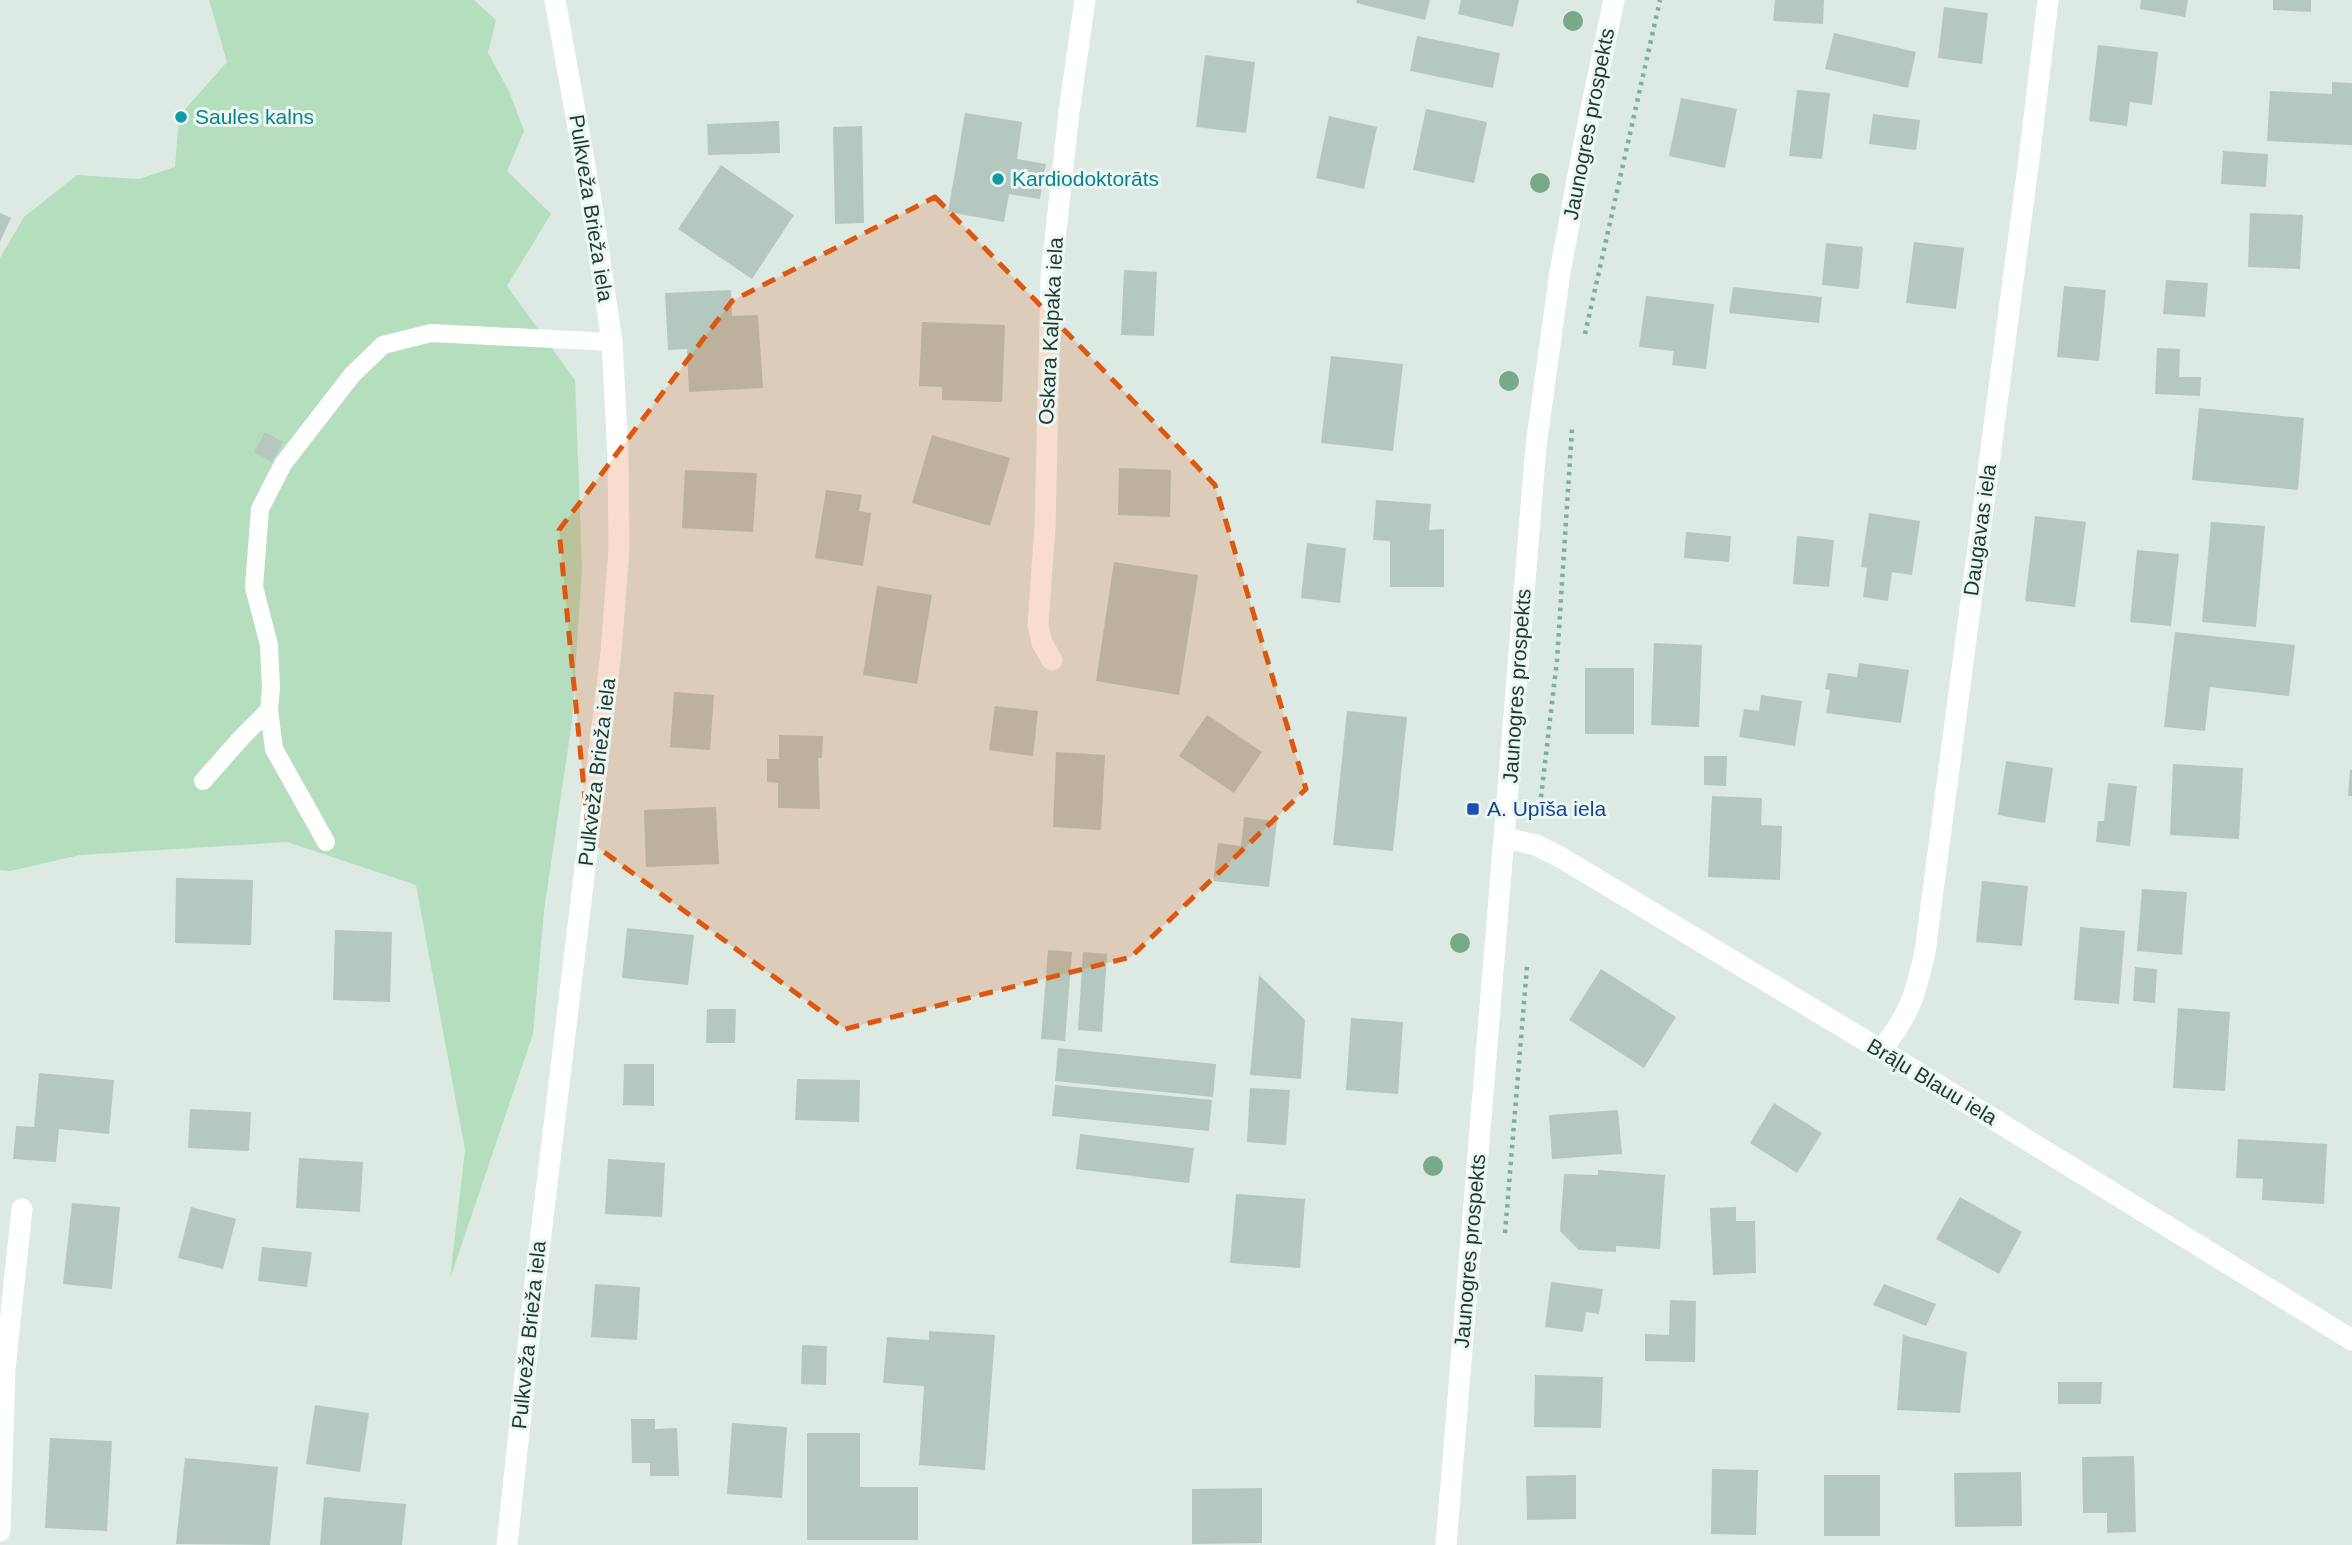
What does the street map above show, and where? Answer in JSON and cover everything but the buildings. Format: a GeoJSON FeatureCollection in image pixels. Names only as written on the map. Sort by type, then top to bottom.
{"type":"FeatureCollection","features":[{"type":"Feature","properties":{"kind":"street","name":"Pulkveža Brieža iela"},"geometry":{"type":"LineString","coordinates":[[507,1545],[533,1300],[611,652],[619,549],[618,455],[612,342],[595,224],[555,0]]}},
{"type":"Feature","properties":{"kind":"street","name":"Oskara Kalpaka iela"},"geometry":{"type":"LineString","coordinates":[[1052,660],[1042,643],[1038,625],[1045,526],[1051,277],[1069,112],[1085,0]]}},
{"type":"Feature","properties":{"kind":"street","name":"Jaunogres prospekts"},"geometry":{"type":"LineString","coordinates":[[1446,1545],[1536,446],[1560,272],[1614,0]]}},
{"type":"Feature","properties":{"kind":"street","name":"Daugavas iela"},"geometry":{"type":"LineString","coordinates":[[1881,1050],[1902,1025],[1916,992],[1927,940],[2048,0]]}},
{"type":"Feature","properties":{"kind":"street","name":"Brāļu Blauu iela"},"geometry":{"type":"LineString","coordinates":[[1506,838],[1536,845],[1560,857],[1881,1050],[2352,1340]]}},
{"type":"Feature","properties":{"kind":"street"},"geometry":{"type":"LineString","coordinates":[[0,1531],[5,1369],[22,1209]]}},
{"type":"Feature","properties":{"kind":"lane"},"geometry":{"type":"LineString","coordinates":[[326,842],[274,749],[269,710],[269,645],[254,587],[260,509],[283,464],[352,375],[383,345],[430,333],[612,342]]}},
{"type":"Feature","properties":{"kind":"lane"},"geometry":{"type":"LineString","coordinates":[[203,781],[269,710]]}},
{"type":"Feature","properties":{"kind":"path"},"geometry":{"type":"LineString","coordinates":[[1584,340],[1660,0]]}},
{"type":"Feature","properties":{"kind":"path"},"geometry":{"type":"LineString","coordinates":[[1536,845],[1557,660],[1573,418]]}},
{"type":"Feature","properties":{"kind":"highlighted area"},"geometry":{"type":"Polygon","coordinates":[[[935,197],[1215,485],[1306,789],[1131,957],[845,1029],[589,841],[559,530],[732,301],[935,197]]]}},
{"type":"Feature","properties":{"kind":"green space"},"geometry":{"type":"Polygon","coordinates":[[[209,0],[474,0],[496,20],[488,53],[509,91],[524,131],[507,171],[551,214],[507,286],[575,380],[582,568],[572,721],[544,911],[533,1034],[450,1279],[465,1150],[416,885],[287,842],[80,855],[10,871],[0,870],[0,258],[24,217],[77,175],[139,179],[175,167],[179,116],[227,62],[209,0]]]}},
{"type":"Feature","properties":{"kind":"place","name":"Saules kalns"},"geometry":{"type":"Point","coordinates":[181,117]}},
{"type":"Feature","properties":{"kind":"place","name":"Kardiodoktorāts"},"geometry":{"type":"Point","coordinates":[998,179]}},
{"type":"Feature","properties":{"kind":"place","name":"A. Upīša iela"},"geometry":{"type":"Point","coordinates":[1473,809]}}]}
